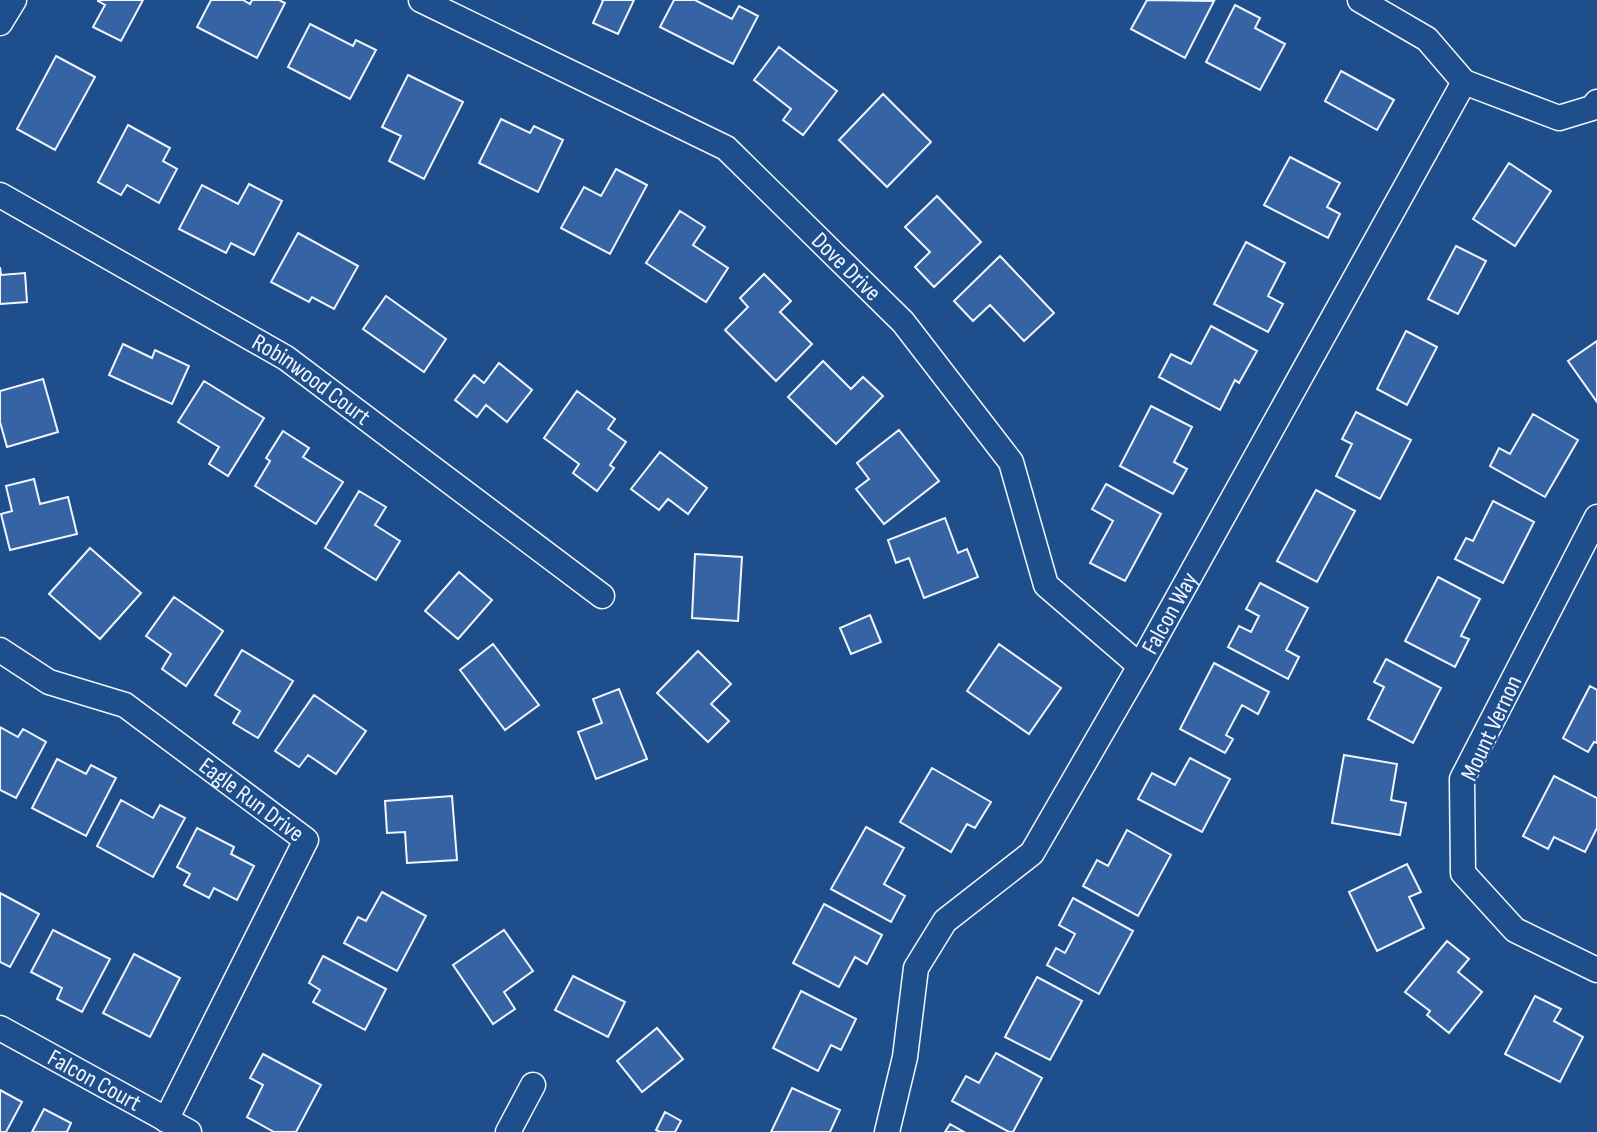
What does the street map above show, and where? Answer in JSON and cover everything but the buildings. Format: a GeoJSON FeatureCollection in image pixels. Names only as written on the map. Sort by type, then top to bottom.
{"type":"FeatureCollection","features":[{"type":"Feature","properties":{"kind":"street"},"geometry":{"type":"LineString","coordinates":[[0,23],[14,0]]}},
{"type":"Feature","properties":{"kind":"street","name":"Dove Drive"},"geometry":{"type":"LineString","coordinates":[[421,0],[726,148],[903,322],[1010,462],[1046,585],[1140,666]]}},
{"type":"Feature","properties":{"kind":"street"},"geometry":{"type":"LineString","coordinates":[[1360,0],[1427,39],[1464,82],[1559,118],[1592,108],[1597,102]]}},
{"type":"Feature","properties":{"kind":"street","name":"Falcon Way"},"geometry":{"type":"LineString","coordinates":[[887,1132],[905,1057],[916,968],[945,921],[1032,853],[1140,666],[1464,82]]}},
{"type":"Feature","properties":{"kind":"street","name":"Robinwood Court"},"geometry":{"type":"LineString","coordinates":[[0,195],[286,358],[602,596]]}},
{"type":"Feature","properties":{"kind":"street","name":"Mount Vernon"},"geometry":{"type":"LineString","coordinates":[[1597,517],[1462,779],[1463,873],[1515,930],[1597,970]]}},
{"type":"Feature","properties":{"kind":"street","name":"Eagle Run Drive"},"geometry":{"type":"LineString","coordinates":[[0,650],[49,682],[125,705],[306,840],[166,1120]]}},
{"type":"Feature","properties":{"kind":"street","name":"Falcon Court"},"geometry":{"type":"LineString","coordinates":[[0,1028],[189,1132]]}},
{"type":"Feature","properties":{"kind":"street"},"geometry":{"type":"LineString","coordinates":[[508,1132],[533,1085]]}}]}
